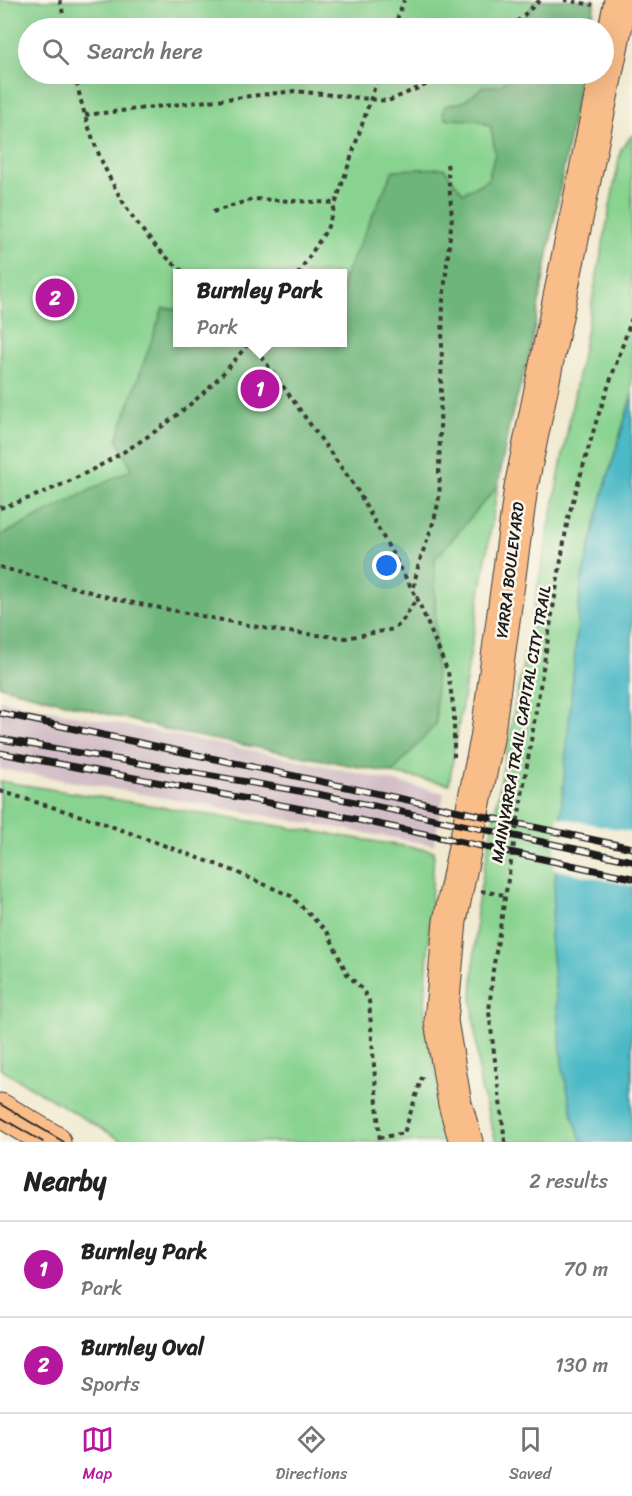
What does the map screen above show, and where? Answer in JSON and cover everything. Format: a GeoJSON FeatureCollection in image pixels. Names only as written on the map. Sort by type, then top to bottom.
{"type":"FeatureCollection","features":[{"type":"Feature","properties":{"kind":"main road","name":"YARRA BOULEVARD"},"geometry":{"type":"LineString","coordinates":[[614,34],[621,0]]}},
{"type":"Feature","properties":{"kind":"main road","name":"YARRA BOULEVARD"},"geometry":{"type":"LineString","coordinates":[[466,1142],[455,1104],[441,1021],[450,921],[481,768],[521,487],[604,84]]}},
{"type":"Feature","properties":{"kind":"main road"},"geometry":{"type":"LineString","coordinates":[[0,1110],[54,1142]]}},
{"type":"Feature","properties":{"kind":"path"},"geometry":{"type":"LineString","coordinates":[[60,0],[64,18]]}},
{"type":"Feature","properties":{"kind":"path"},"geometry":{"type":"LineString","coordinates":[[398,18],[404,0]]}},
{"type":"Feature","properties":{"kind":"path"},"geometry":{"type":"LineString","coordinates":[[521,18],[540,0]]}},
{"type":"Feature","properties":{"kind":"path"},"geometry":{"type":"LineString","coordinates":[[564,0],[576,1]]}},
{"type":"Feature","properties":{"kind":"path"},"geometry":{"type":"LineString","coordinates":[[77,84],[85,115],[110,177],[137,225],[165,258],[180,269]]}},
{"type":"Feature","properties":{"kind":"path"},"geometry":{"type":"LineString","coordinates":[[301,269],[327,230],[376,84]]}},
{"type":"Feature","properties":{"kind":"path"},"geometry":{"type":"LineString","coordinates":[[85,115],[295,91],[388,101],[406,96],[431,84]]}},
{"type":"Feature","properties":{"kind":"path"},"geometry":{"type":"LineString","coordinates":[[414,587],[415,574],[439,508],[441,492],[439,451],[443,301],[452,217],[447,162]]}},
{"type":"Feature","properties":{"kind":"path"},"geometry":{"type":"LineString","coordinates":[[213,212],[253,199],[337,203]]}},
{"type":"Feature","properties":{"kind":"path","name":"MAIN YARRA TRAIL CAPITAL CITY TRAIL"},"geometry":{"type":"LineString","coordinates":[[505,1142],[489,1012],[496,949],[568,518],[597,419],[632,318]]}},
{"type":"Feature","properties":{"kind":"path"},"geometry":{"type":"LineString","coordinates":[[0,508],[53,489],[109,461],[166,423],[220,377],[246,347]]}},
{"type":"Feature","properties":{"kind":"path"},"geometry":{"type":"LineString","coordinates":[[254,347],[356,488],[414,587],[448,672],[454,712],[454,761],[481,768]]}},
{"type":"Feature","properties":{"kind":"path"},"geometry":{"type":"LineString","coordinates":[[0,567],[119,600],[279,631],[346,638],[394,629],[401,623],[417,598]]}},
{"type":"Feature","properties":{"kind":"path"},"geometry":{"type":"LineString","coordinates":[[0,791],[98,820],[228,869],[291,896],[328,933],[347,974],[363,990],[369,1001],[379,1140],[404,1132],[426,1066]]}},
{"type":"Feature","properties":{"kind":"shaded area"},"geometry":{"type":"Polygon","coordinates":[[[0,700],[317,764],[444,793],[434,845],[0,769],[0,700]]]}},
{"type":"Feature","properties":{"kind":"green space"},"geometry":{"type":"Polygon","coordinates":[[[0,0],[595,0],[592,18],[18,18],[18,84],[579,84],[530,352],[509,425],[449,784],[176,732],[0,686],[0,0]]]}},
{"type":"Feature","properties":{"kind":"green space"},"geometry":{"type":"Polygon","coordinates":[[[535,0],[595,0],[592,18],[525,18],[535,0]]]}},
{"type":"Feature","properties":{"kind":"green space"},"geometry":{"type":"Polygon","coordinates":[[[502,84],[579,84],[530,352],[509,425],[498,486],[435,559],[436,724],[392,773],[176,732],[0,686],[0,536],[132,469],[117,439],[163,308],[173,309],[173,347],[347,347],[347,271],[393,170],[444,168],[463,193],[488,180],[495,153],[491,127],[478,120],[446,119],[443,112],[445,106],[463,102],[484,86],[502,84]]]}},
{"type":"Feature","properties":{"kind":"green space"},"geometry":{"type":"Polygon","coordinates":[[[632,135],[632,395],[602,497],[581,583],[573,1116],[582,1142],[496,1142],[480,1085],[472,998],[477,906],[621,149],[632,135]]]}},
{"type":"Feature","properties":{"kind":"green space"},"geometry":{"type":"Polygon","coordinates":[[[0,781],[434,851],[424,1021],[452,1142],[124,1142],[0,1069],[0,781]]]}},
{"type":"Feature","properties":{"kind":"water"},"geometry":{"type":"Polygon","coordinates":[[[632,395],[632,1142],[582,1142],[573,1116],[563,1070],[550,938],[581,583],[602,497],[632,395]]]}},
{"type":"Feature","properties":{"kind":"pier"},"geometry":{"type":"Polygon","coordinates":[[[558,817],[632,832],[632,886],[553,869],[558,817]]]}},
{"type":"Feature","properties":{"kind":"tram line"},"geometry":{"type":"LineString","coordinates":[[0,1104],[64,1142]]}},
{"type":"Feature","properties":{"kind":"tram line"},"geometry":{"type":"LineString","coordinates":[[0,1117],[43,1142]]}},
{"type":"Feature","properties":{"kind":"railway"},"geometry":{"type":"LineString","coordinates":[[0,713],[632,848]]}},
{"type":"Feature","properties":{"kind":"railway"},"geometry":{"type":"LineString","coordinates":[[0,739],[322,795],[632,861]]}},
{"type":"Feature","properties":{"kind":"railway"},"geometry":{"type":"LineString","coordinates":[[0,753],[340,816],[632,878]]}},
{"type":"Feature","properties":{"kind":"place","name":"Burnley Oval"},"geometry":{"type":"Point","coordinates":[55,298]}},
{"type":"Feature","properties":{"kind":"place","name":"Burnley Park"},"geometry":{"type":"Point","coordinates":[260,389]}}]}
